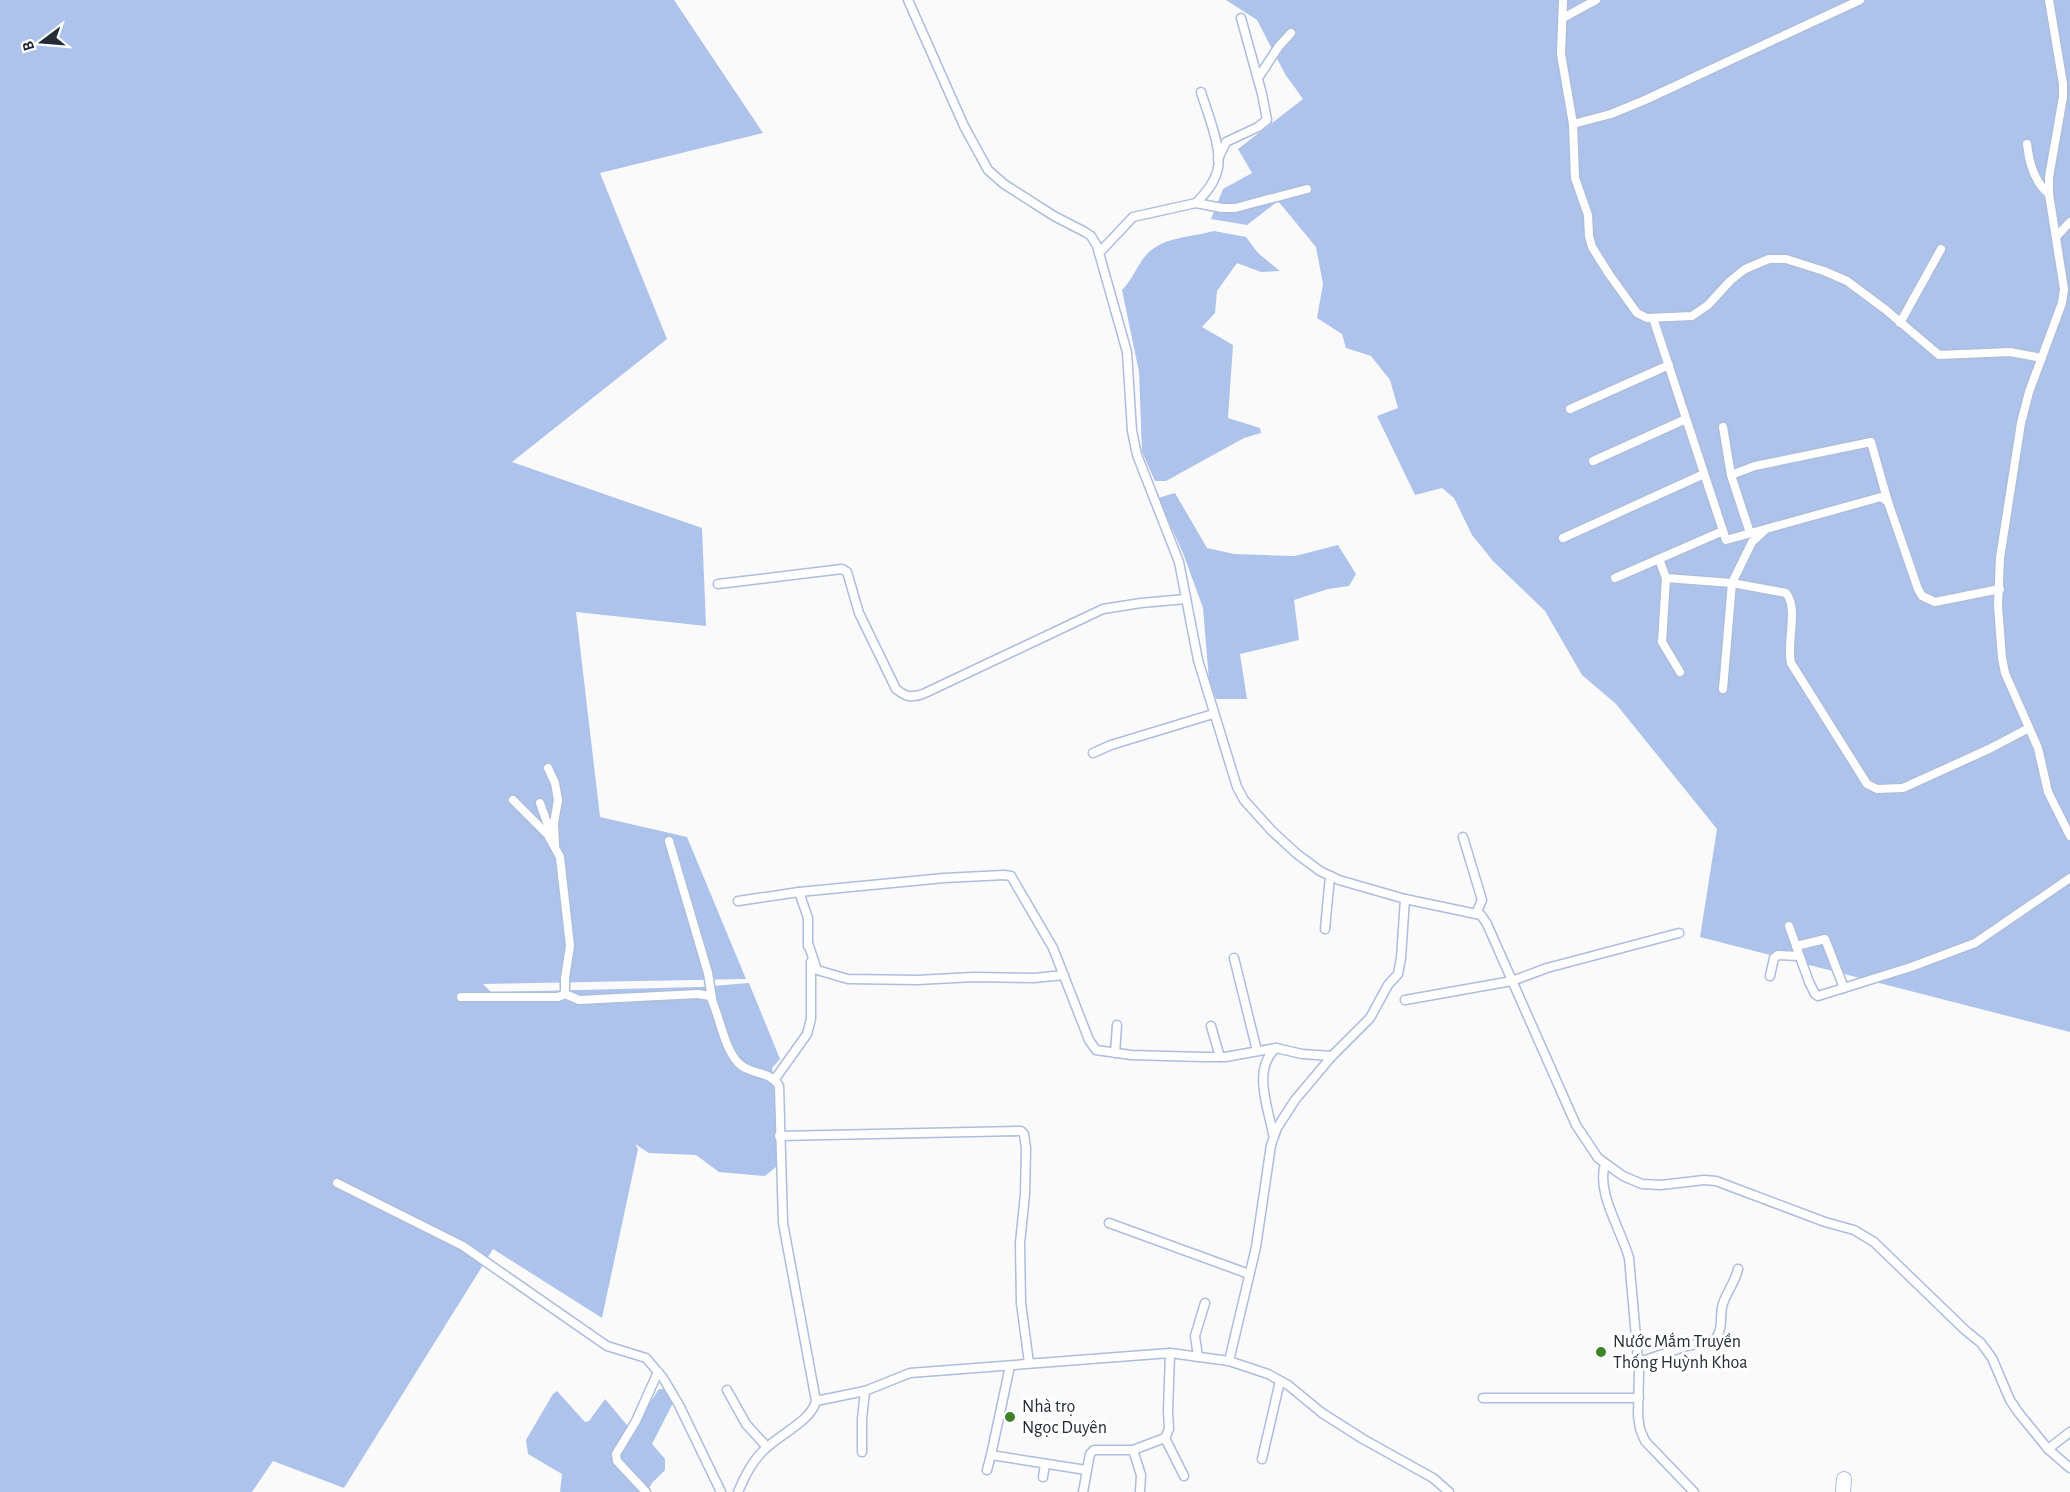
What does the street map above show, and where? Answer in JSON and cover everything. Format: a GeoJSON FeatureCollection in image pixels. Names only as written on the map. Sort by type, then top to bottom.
{"type":"FeatureCollection","features":[{"type":"Feature","properties":{"kind":"street"},"geometry":{"type":"LineString","coordinates":[[908,0],[964,126],[988,170],[1004,184],[1054,216],[1091,236],[1100,253],[1126,352],[1132,431],[1137,455],[1179,562],[1198,660],[1213,714],[1237,787],[1244,800],[1297,854],[1330,876],[1406,899],[1481,915],[1576,1125],[1598,1158],[1623,1176],[1642,1184],[1661,1185],[1704,1179],[1722,1182],[1866,1236],[1981,1343],[1992,1358],[2014,1406],[2048,1449],[2070,1468]]}},
{"type":"Feature","properties":{"kind":"street"},"geometry":{"type":"LineString","coordinates":[[1563,0],[1561,54],[1573,124],[1575,178],[1587,209],[1589,236],[1592,247],[1633,308],[1641,316],[1653,318],[1692,316],[1708,305],[1745,268],[1769,259],[1786,259],[1809,265],[1847,281],[1886,310],[1939,355],[2010,352],[2042,358]]}},
{"type":"Feature","properties":{"kind":"street"},"geometry":{"type":"LineString","coordinates":[[1563,18],[1596,0]]}},
{"type":"Feature","properties":{"kind":"street"},"geometry":{"type":"LineString","coordinates":[[1573,124],[1611,114],[1646,100],[1860,0]]}},
{"type":"Feature","properties":{"kind":"street"},"geometry":{"type":"LineString","coordinates":[[2049,0],[2061,71],[2063,98],[2051,160],[2049,194],[2064,289],[2062,303],[2029,392],[2015,453],[2000,558],[1998,606],[2002,658],[2010,687],[2041,758],[2048,792],[2070,836]]}},
{"type":"Feature","properties":{"kind":"street"},"geometry":{"type":"LineString","coordinates":[[1218,159],[1226,142],[1258,127],[1267,120],[1241,18]]}},
{"type":"Feature","properties":{"kind":"street"},"geometry":{"type":"LineString","coordinates":[[1258,78],[1279,46],[1290,34],[1280,30]]}},
{"type":"Feature","properties":{"kind":"street"},"geometry":{"type":"LineString","coordinates":[[1196,203],[1209,190],[1218,170],[1216,142],[1201,92]]}},
{"type":"Feature","properties":{"kind":"street"},"geometry":{"type":"LineString","coordinates":[[2027,144],[2035,174],[2043,189],[2049,194]]}},
{"type":"Feature","properties":{"kind":"street"},"geometry":{"type":"LineString","coordinates":[[1100,253],[1133,217],[1196,203],[1236,208],[1307,189]]}},
{"type":"Feature","properties":{"kind":"street"},"geometry":{"type":"LineString","coordinates":[[2056,237],[2070,222]]}},
{"type":"Feature","properties":{"kind":"street"},"geometry":{"type":"LineString","coordinates":[[1900,323],[1941,249]]}},
{"type":"Feature","properties":{"kind":"street"},"geometry":{"type":"LineString","coordinates":[[1653,318],[1726,540],[1881,497],[1888,502]]}},
{"type":"Feature","properties":{"kind":"street"},"geometry":{"type":"LineString","coordinates":[[1570,409],[1669,365]]}},
{"type":"Feature","properties":{"kind":"street"},"geometry":{"type":"LineString","coordinates":[[1593,461],[1686,419]]}},
{"type":"Feature","properties":{"kind":"street"},"geometry":{"type":"LineString","coordinates":[[1723,427],[1731,475],[1750,533]]}},
{"type":"Feature","properties":{"kind":"street"},"geometry":{"type":"LineString","coordinates":[[1731,475],[1755,466],[1871,442],[1888,502],[1922,596],[1935,602],[2000,589]]}},
{"type":"Feature","properties":{"kind":"street"},"geometry":{"type":"LineString","coordinates":[[1563,538],[1704,474]]}},
{"type":"Feature","properties":{"kind":"street"},"geometry":{"type":"LineString","coordinates":[[1723,689],[1732,583],[1752,542],[1767,528]]}},
{"type":"Feature","properties":{"kind":"street"},"geometry":{"type":"LineString","coordinates":[[1615,578],[1723,531]]}},
{"type":"Feature","properties":{"kind":"street"},"geometry":{"type":"LineString","coordinates":[[1659,559],[1666,578],[1662,642],[1680,672]]}},
{"type":"Feature","properties":{"kind":"street"},"geometry":{"type":"LineString","coordinates":[[718,584],[842,569],[847,572],[859,613],[896,689],[904,696],[913,697],[1103,609],[1186,599]]}},
{"type":"Feature","properties":{"kind":"street"},"geometry":{"type":"LineString","coordinates":[[1666,578],[1732,583],[1786,593],[1791,598],[1788,653],[1791,663],[1867,784],[1877,789],[1903,788],[2029,728]]}},
{"type":"Feature","properties":{"kind":"street"},"geometry":{"type":"LineString","coordinates":[[1093,753],[1111,745],[1213,714]]}},
{"type":"Feature","properties":{"kind":"street"},"geometry":{"type":"LineString","coordinates":[[548,768],[555,783],[558,800],[554,824],[555,845]]}},
{"type":"Feature","properties":{"kind":"street"},"geometry":{"type":"LineString","coordinates":[[513,800],[525,810],[555,845]]}},
{"type":"Feature","properties":{"kind":"street"},"geometry":{"type":"LineString","coordinates":[[540,803],[562,871],[570,946],[565,994]]}},
{"type":"Feature","properties":{"kind":"street"},"geometry":{"type":"LineString","coordinates":[[1463,837],[1482,900],[1476,914]]}},
{"type":"Feature","properties":{"kind":"street"},"geometry":{"type":"LineString","coordinates":[[669,841],[708,973],[712,1000],[734,1057],[741,1066],[765,1073],[775,1079],[779,1086],[783,1223],[816,1401],[812,1411],[767,1447],[756,1459],[744,1477],[738,1492]]}},
{"type":"Feature","properties":{"kind":"street"},"geometry":{"type":"LineString","coordinates":[[738,901],[800,892],[944,878],[1011,876],[1047,935],[1092,1046],[1096,1050],[1115,1053],[1220,1057],[1276,1048],[1302,1054],[1332,1056]]}},
{"type":"Feature","properties":{"kind":"street"},"geometry":{"type":"LineString","coordinates":[[1325,929],[1330,876]]}},
{"type":"Feature","properties":{"kind":"street"},"geometry":{"type":"LineString","coordinates":[[1789,926],[1815,994],[1824,994],[1911,967],[1974,943],[2070,878]]}},
{"type":"Feature","properties":{"kind":"street"},"geometry":{"type":"LineString","coordinates":[[775,1079],[807,1034],[811,1019],[812,968],[807,918],[800,892]]}},
{"type":"Feature","properties":{"kind":"street"},"geometry":{"type":"LineString","coordinates":[[1229,1361],[1256,1247],[1274,1137],[1284,1113],[1332,1056],[1370,1018],[1400,970],[1406,899]]}},
{"type":"Feature","properties":{"kind":"street"},"geometry":{"type":"LineString","coordinates":[[1405,1000],[1512,981],[1547,968],[1679,933]]}},
{"type":"Feature","properties":{"kind":"street"},"geometry":{"type":"LineString","coordinates":[[1796,946],[1825,939],[1844,988]]}},
{"type":"Feature","properties":{"kind":"street"},"geometry":{"type":"LineString","coordinates":[[808,943],[817,970],[848,979],[1034,978],[1064,975]]}},
{"type":"Feature","properties":{"kind":"street"},"geometry":{"type":"LineString","coordinates":[[1770,976],[1774,958],[1778,955],[1799,956]]}},
{"type":"Feature","properties":{"kind":"street"},"geometry":{"type":"LineString","coordinates":[[1234,958],[1257,1051]]}},
{"type":"Feature","properties":{"kind":"street"},"geometry":{"type":"LineString","coordinates":[[461,997],[558,997],[565,994],[579,1000],[698,994],[710,996],[712,1000]]}},
{"type":"Feature","properties":{"kind":"street"},"geometry":{"type":"LineString","coordinates":[[1115,1053],[1118,1025]]}},
{"type":"Feature","properties":{"kind":"street"},"geometry":{"type":"LineString","coordinates":[[1211,1026],[1220,1057]]}},
{"type":"Feature","properties":{"kind":"street"},"geometry":{"type":"LineString","coordinates":[[1274,1137],[1265,1095],[1263,1066],[1269,1053],[1276,1048]]}},
{"type":"Feature","properties":{"kind":"street"},"geometry":{"type":"LineString","coordinates":[[779,1136],[1021,1131],[1024,1134],[1026,1148],[1025,1194],[1020,1243],[1021,1303],[1029,1363]]}},
{"type":"Feature","properties":{"kind":"street"},"geometry":{"type":"LineString","coordinates":[[1605,1164],[1602,1179],[1604,1189],[1629,1258],[1639,1362],[1638,1416],[1645,1441],[1694,1492]]}},
{"type":"Feature","properties":{"kind":"street"},"geometry":{"type":"LineString","coordinates":[[337,1183],[463,1246],[607,1346],[646,1358],[679,1405],[721,1492]]}},
{"type":"Feature","properties":{"kind":"street"},"geometry":{"type":"LineString","coordinates":[[1109,1223],[1249,1274]]}},
{"type":"Feature","properties":{"kind":"street"},"geometry":{"type":"LineString","coordinates":[[1639,1362],[1687,1346],[1715,1340],[1719,1334],[1722,1308],[1738,1269]]}},
{"type":"Feature","properties":{"kind":"street"},"geometry":{"type":"LineString","coordinates":[[1198,1357],[1196,1336],[1205,1303]]}},
{"type":"Feature","properties":{"kind":"street"},"geometry":{"type":"LineString","coordinates":[[816,1401],[865,1391],[910,1373],[1170,1353],[1229,1361],[1280,1381],[1301,1394],[1322,1413],[1433,1478],[1449,1492]]}},
{"type":"Feature","properties":{"kind":"street"},"geometry":{"type":"LineString","coordinates":[[1083,1492],[1090,1454],[1094,1450],[1133,1450],[1165,1438],[1169,1429],[1170,1353]]}},
{"type":"Feature","properties":{"kind":"street"},"geometry":{"type":"LineString","coordinates":[[987,1470],[1010,1366]]}},
{"type":"Feature","properties":{"kind":"street"},"geometry":{"type":"LineString","coordinates":[[646,1492],[617,1461],[616,1454],[636,1421],[658,1372]]}},
{"type":"Feature","properties":{"kind":"street"},"geometry":{"type":"LineString","coordinates":[[1263,1459],[1280,1381]]}},
{"type":"Feature","properties":{"kind":"street"},"geometry":{"type":"LineString","coordinates":[[727,1390],[746,1424],[767,1447]]}},
{"type":"Feature","properties":{"kind":"street"},"geometry":{"type":"LineString","coordinates":[[862,1452],[865,1391]]}},
{"type":"Feature","properties":{"kind":"street"},"geometry":{"type":"LineString","coordinates":[[1483,1398],[1639,1398]]}},
{"type":"Feature","properties":{"kind":"street"},"geometry":{"type":"LineString","coordinates":[[2048,1449],[2070,1432]]}},
{"type":"Feature","properties":{"kind":"street"},"geometry":{"type":"LineString","coordinates":[[1165,1438],[1184,1476]]}},
{"type":"Feature","properties":{"kind":"street"},"geometry":{"type":"LineString","coordinates":[[1133,1450],[1141,1475],[1140,1492]]}},
{"type":"Feature","properties":{"kind":"street"},"geometry":{"type":"LineString","coordinates":[[990,1455],[1086,1470]]}},
{"type":"Feature","properties":{"kind":"street"},"geometry":{"type":"LineString","coordinates":[[1043,1477],[1045,1464]]}},
{"type":"Feature","properties":{"kind":"shaded area"},"geometry":{"type":"Polygon","coordinates":[[[0,0],[674,0],[763,133],[600,173],[667,339],[512,462],[702,528],[706,626],[576,612],[600,817],[687,837],[746,979],[483,984],[494,995],[496,992],[699,987],[749,983],[780,1059],[772,1068],[775,1087],[777,1166],[765,1176],[719,1172],[696,1155],[649,1153],[635,1144],[638,1149],[602,1318],[493,1249],[344,1488],[273,1461],[252,1492],[0,1492],[0,0]]]}},
{"type":"Feature","properties":{"kind":"shaded area"},"geometry":{"type":"Polygon","coordinates":[[[1226,0],[2070,0],[2070,1032],[1700,937],[1717,829],[1616,704],[1582,675],[1545,611],[1493,561],[1472,535],[1454,498],[1442,488],[1415,495],[1377,416],[1398,408],[1390,380],[1371,356],[1346,348],[1342,334],[1317,318],[1323,284],[1316,247],[1278,201],[1247,225],[1211,219],[1223,189],[1252,173],[1238,149],[1303,99],[1285,74],[1257,20],[1226,0]]]}},
{"type":"Feature","properties":{"kind":"shaded area"},"geometry":{"type":"Polygon","coordinates":[[[1214,231],[1246,237],[1258,253],[1280,271],[1261,272],[1237,263],[1217,291],[1215,313],[1202,327],[1233,345],[1228,418],[1260,428],[1261,433],[1244,438],[1166,481],[1155,481],[1142,452],[1139,372],[1122,290],[1147,254],[1154,248],[1178,238],[1214,231]]]}},
{"type":"Feature","properties":{"kind":"shaded area"},"geometry":{"type":"Polygon","coordinates":[[[1175,493],[1207,548],[1234,554],[1295,556],[1338,545],[1356,574],[1349,586],[1328,589],[1294,600],[1299,640],[1240,654],[1247,699],[1216,699],[1209,680],[1203,608],[1183,553],[1158,498],[1175,493]]]}},
{"type":"Feature","properties":{"kind":"shaded area"},"geometry":{"type":"Polygon","coordinates":[[[659,1389],[665,1389],[673,1403],[652,1444],[665,1459],[665,1470],[652,1483],[647,1492],[560,1492],[562,1474],[528,1454],[526,1440],[557,1391],[585,1422],[589,1421],[605,1399],[627,1425],[635,1425],[659,1389]]]}},
{"type":"Feature","properties":{"kind":"place","name":"Nước Mắm Truyền Thống Huỳnh Khoa"},"geometry":{"type":"Point","coordinates":[1601,1352]}},
{"type":"Feature","properties":{"kind":"place","name":"Nhà trọ Ngọc Duyên"},"geometry":{"type":"Point","coordinates":[1010,1417]}}]}
